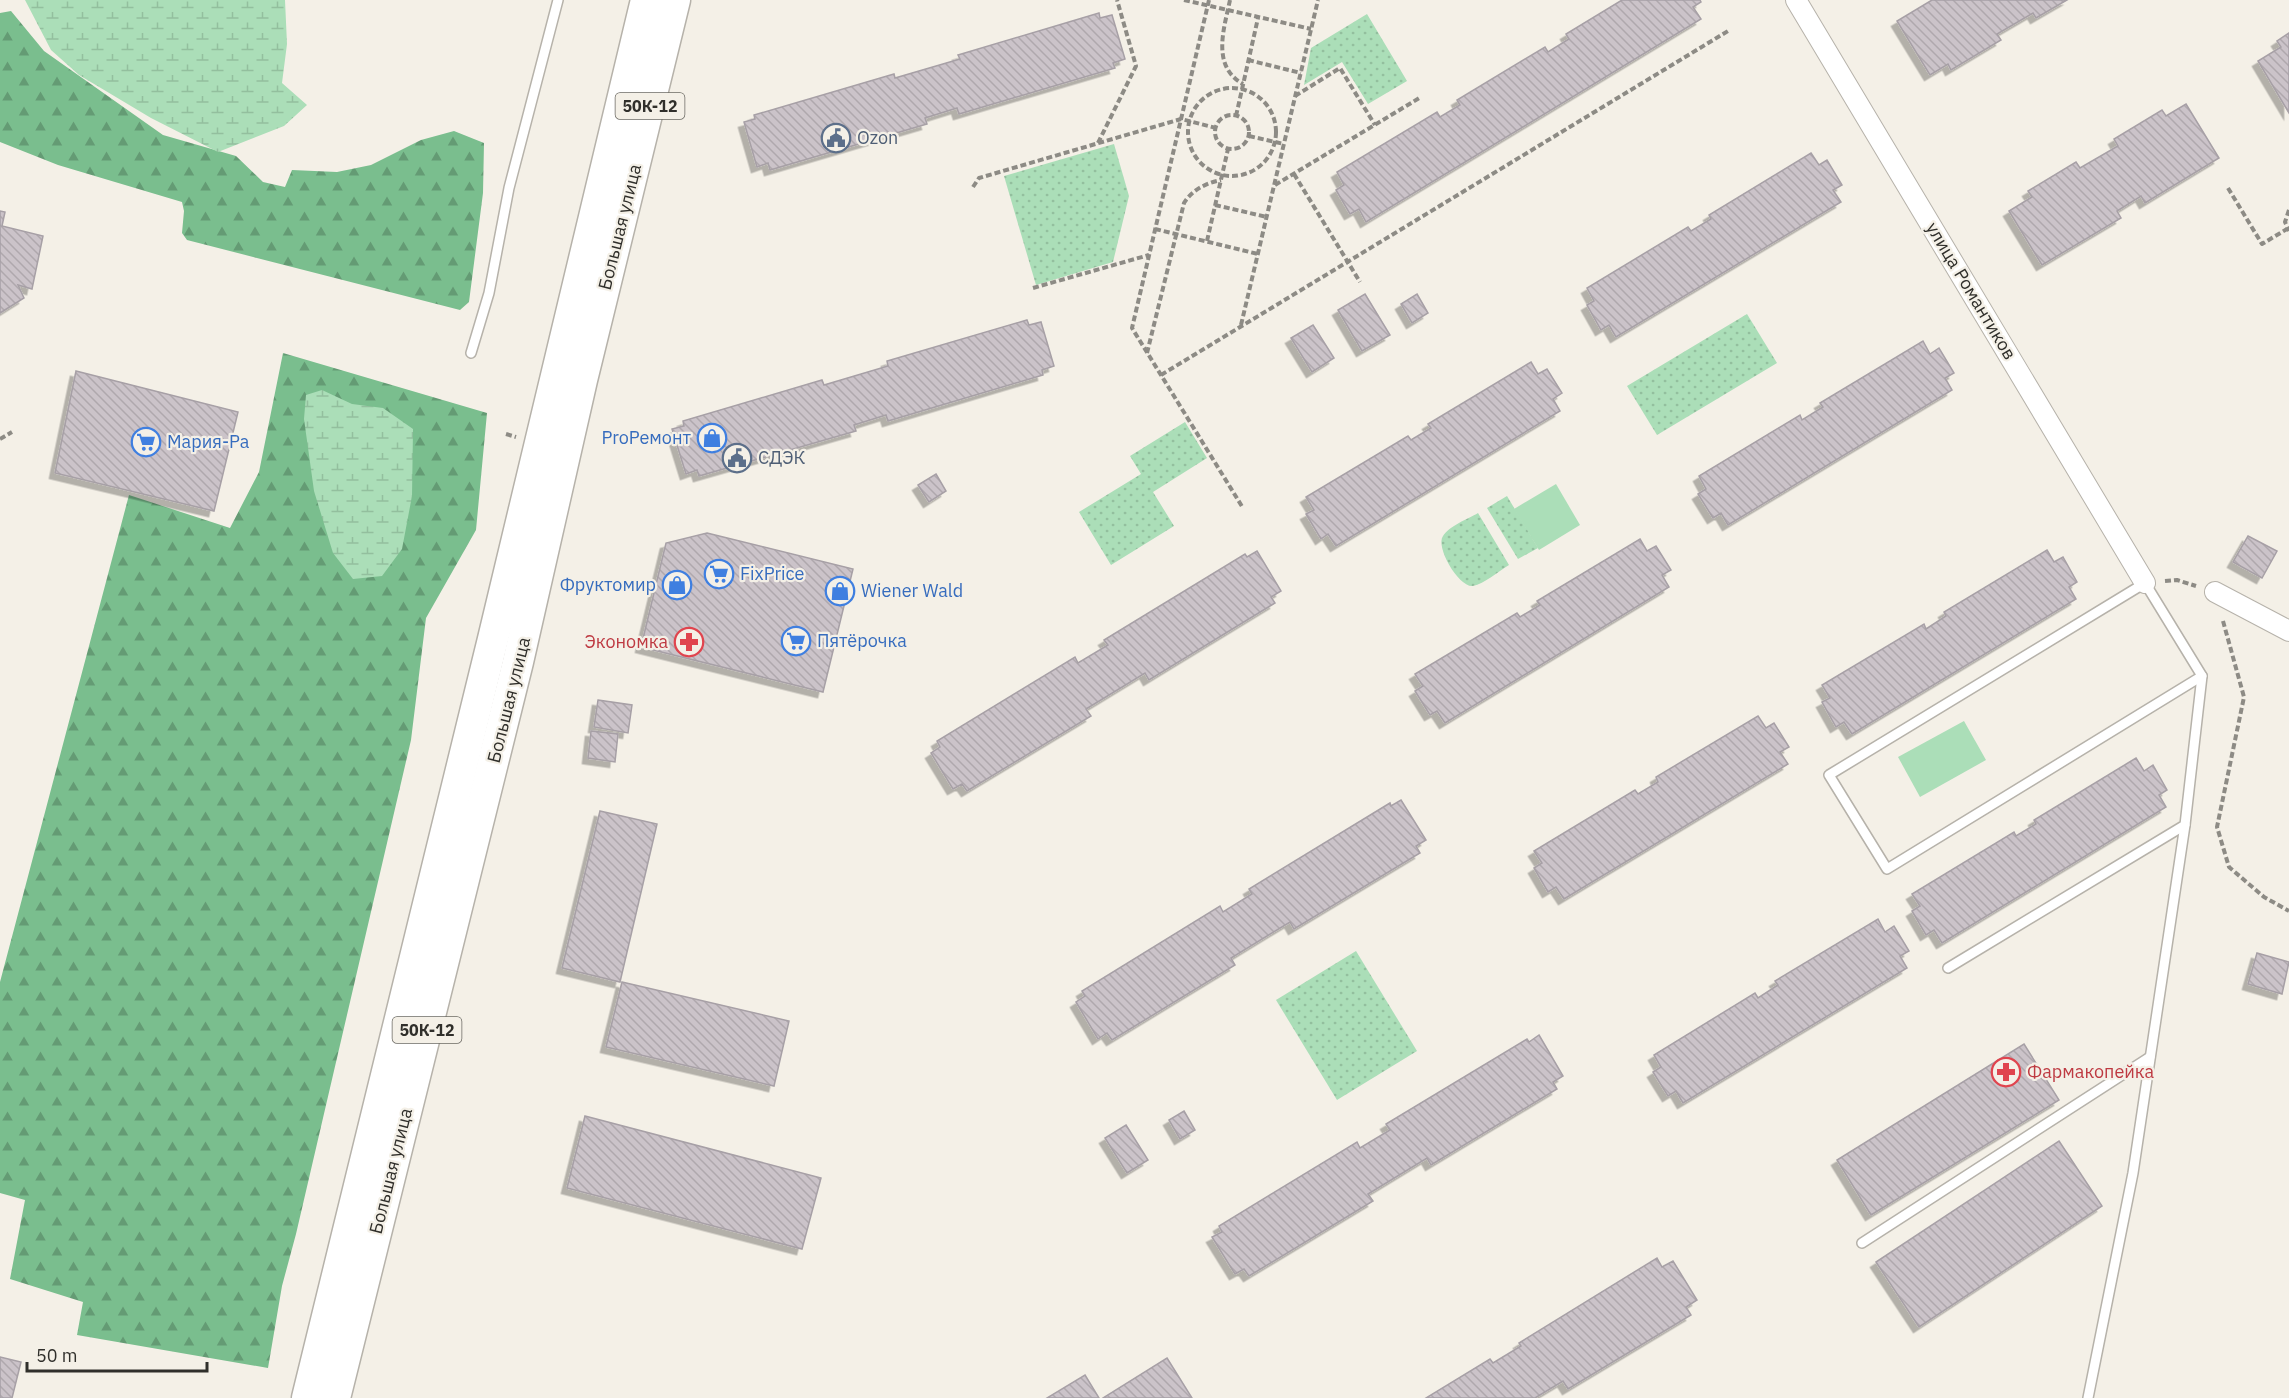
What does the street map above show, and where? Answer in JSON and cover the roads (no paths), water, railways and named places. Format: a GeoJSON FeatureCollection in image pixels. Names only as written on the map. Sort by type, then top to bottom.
{"type":"FeatureCollection","features":[{"type":"Feature","properties":{"kind":"main road","name":"Большая улица"},"geometry":{"type":"LineString","coordinates":[[335,1398],[518,662],[562,473],[569,377],[646,0]]}},
{"type":"Feature","properties":{"kind":"main road","name":"Большая улица"},"geometry":{"type":"LineString","coordinates":[[307,1398],[490,650],[569,377],[624,213],[675,0]]}},
{"type":"Feature","properties":{"kind":"street","name":"улица Романтиков"},"geometry":{"type":"LineString","coordinates":[[1796,0],[2144,582]]}},
{"type":"Feature","properties":{"kind":"street"},"geometry":{"type":"LineString","coordinates":[[2215,592],[2289,631]]}},
{"type":"Feature","properties":{"kind":"lane"},"geometry":{"type":"LineString","coordinates":[[471,352],[489,293],[509,189],[558,0]]}},
{"type":"Feature","properties":{"kind":"lane"},"geometry":{"type":"LineString","coordinates":[[2088,1398],[2133,1173],[2185,825],[2202,676],[2144,582],[1829,775],[1887,869],[2202,676]]}},
{"type":"Feature","properties":{"kind":"lane"},"geometry":{"type":"LineString","coordinates":[[1948,968],[2185,825]]}},
{"type":"Feature","properties":{"kind":"lane"},"geometry":{"type":"LineString","coordinates":[[1862,1243],[2150,1057]]}},
{"type":"Feature","properties":{"kind":"place","name":"Ozon"},"geometry":{"type":"Point","coordinates":[836,138]}},
{"type":"Feature","properties":{"kind":"place","name":"ProРемонт"},"geometry":{"type":"Point","coordinates":[712,438]}},
{"type":"Feature","properties":{"kind":"place","name":"Мария-Ра"},"geometry":{"type":"Point","coordinates":[146,442]}},
{"type":"Feature","properties":{"kind":"place","name":"СДЭК"},"geometry":{"type":"Point","coordinates":[737,458]}},
{"type":"Feature","properties":{"kind":"place","name":"FixPrice"},"geometry":{"type":"Point","coordinates":[719,574]}},
{"type":"Feature","properties":{"kind":"place","name":"Фруктомир"},"geometry":{"type":"Point","coordinates":[677,585]}},
{"type":"Feature","properties":{"kind":"place","name":"Wiener Wald"},"geometry":{"type":"Point","coordinates":[840,591]}},
{"type":"Feature","properties":{"kind":"place","name":"Пятёрочка"},"geometry":{"type":"Point","coordinates":[796,641]}},
{"type":"Feature","properties":{"kind":"place","name":"Экономка"},"geometry":{"type":"Point","coordinates":[689,642]}},
{"type":"Feature","properties":{"kind":"place","name":"Фармакопейка"},"geometry":{"type":"Point","coordinates":[2006,1072]}}]}
